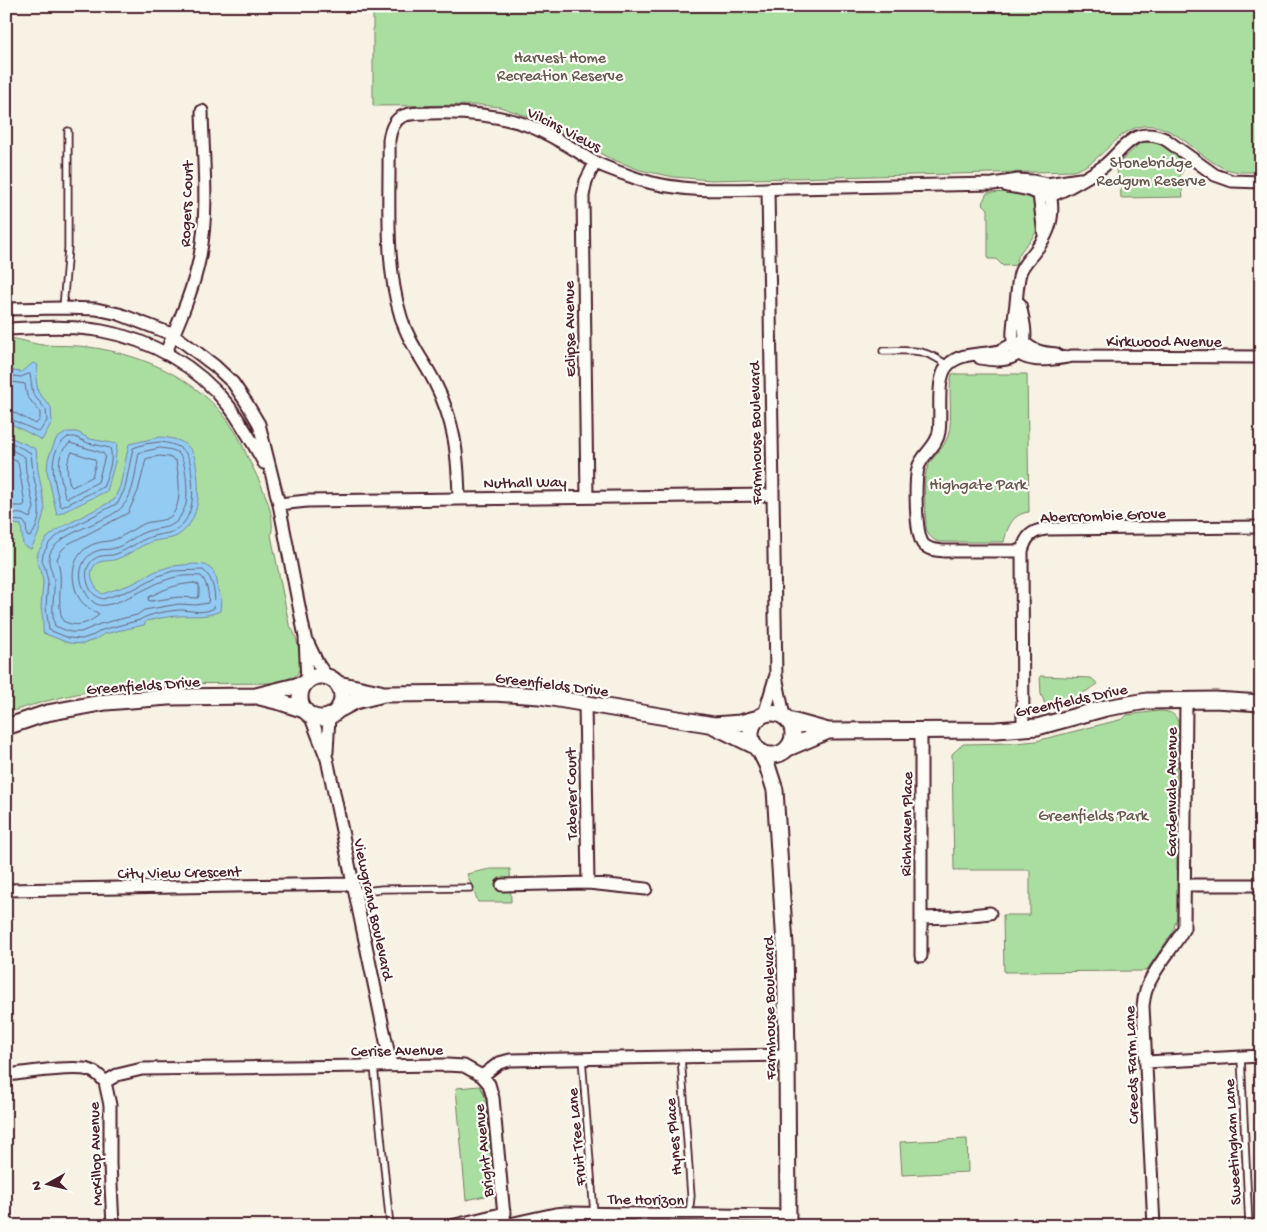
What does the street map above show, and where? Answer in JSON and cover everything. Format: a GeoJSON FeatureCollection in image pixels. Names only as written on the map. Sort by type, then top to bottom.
{"type":"FeatureCollection","features":[{"type":"Feature","properties":{"kind":"street","name":"Rogers Court"},"geometry":{"type":"LineString","coordinates":[[166,352],[195,276],[203,239],[202,111]]}},
{"type":"Feature","properties":{"kind":"street","name":"Vilcins Views"},"geometry":{"type":"LineString","coordinates":[[459,499],[456,440],[451,420],[434,380],[411,342],[401,319],[394,292],[390,239],[390,140],[391,129],[395,120],[403,115],[413,113],[481,114],[507,118],[556,138],[595,163],[640,180],[674,187],[711,190],[993,184],[1032,180],[1046,192],[1080,179],[1102,167],[1128,141],[1137,136],[1145,135],[1165,139],[1215,175],[1232,181],[1261,182]]}},
{"type":"Feature","properties":{"kind":"street","name":"Eclipse Avenue"},"geometry":{"type":"LineString","coordinates":[[587,497],[583,196],[586,181],[595,163]]}},
{"type":"Feature","properties":{"kind":"street","name":"Farmhouse Boulevard"},"geometry":{"type":"LineString","coordinates":[[768,189],[776,676],[786,718]]}},
{"type":"Feature","properties":{"kind":"street"},"geometry":{"type":"LineString","coordinates":[[1023,729],[1022,551],[933,550],[924,545],[919,536],[917,526],[918,467],[939,436],[941,423],[941,383],[947,365],[966,356],[1007,360],[1019,346],[1024,328],[1018,289],[1020,273],[1044,240],[1050,225],[1052,209],[1046,192]]}},
{"type":"Feature","properties":{"kind":"street"},"geometry":{"type":"LineString","coordinates":[[6,309],[96,309],[119,314],[174,334],[216,366],[232,383],[246,402],[258,424],[278,504],[305,636],[305,682],[299,697],[307,713],[319,718],[334,713],[342,697],[332,680],[318,664],[305,636]]}},
{"type":"Feature","properties":{"kind":"street"},"geometry":{"type":"LineString","coordinates":[[6,328],[78,328],[101,330],[166,352],[205,380],[228,405],[244,428],[271,476]]}},
{"type":"Feature","properties":{"kind":"street","name":"Kirkwood Avenue"},"geometry":{"type":"LineString","coordinates":[[1019,346],[1072,356],[1259,356]]}},
{"type":"Feature","properties":{"kind":"street","name":"Nuthall Way"},"geometry":{"type":"LineString","coordinates":[[278,504],[307,501],[772,495]]}},
{"type":"Feature","properties":{"kind":"street","name":"Abercrombie Grove"},"geometry":{"type":"LineString","coordinates":[[1022,551],[1030,534],[1037,530],[1046,529],[1258,528]]}},
{"type":"Feature","properties":{"kind":"street","name":"Farmhouse Boulevard"},"geometry":{"type":"LineString","coordinates":[[762,716],[776,676]]}},
{"type":"Feature","properties":{"kind":"street"},"geometry":{"type":"LineString","coordinates":[[305,682],[313,677],[332,680]]}},
{"type":"Feature","properties":{"kind":"street","name":"Greenfields Drive"},"geometry":{"type":"LineString","coordinates":[[332,680],[384,694]]}},
{"type":"Feature","properties":{"kind":"street","name":"Greenfields Drive"},"geometry":{"type":"LineString","coordinates":[[256,696],[305,682]]}},
{"type":"Feature","properties":{"kind":"street","name":"Greenfields Drive"},"geometry":{"type":"LineString","coordinates":[[334,713],[355,701],[384,694],[493,693],[540,696],[714,725],[740,723],[762,716]]}},
{"type":"Feature","properties":{"kind":"street","name":"Greenfields Drive"},"geometry":{"type":"LineString","coordinates":[[6,727],[47,713],[106,702],[168,697],[256,696],[280,702],[307,713]]}},
{"type":"Feature","properties":{"kind":"street","name":"Greenfields Drive"},"geometry":{"type":"LineString","coordinates":[[786,718],[828,731],[1023,729],[1053,723],[1106,708],[1147,701],[1186,700],[1261,703]]}},
{"type":"Feature","properties":{"kind":"street","name":"Gardenvale Avenue"},"geometry":{"type":"LineString","coordinates":[[1186,700],[1186,885]]}},
{"type":"Feature","properties":{"kind":"street","name":"Taberer Court"},"geometry":{"type":"LineString","coordinates":[[585,703],[588,883]]}},
{"type":"Feature","properties":{"kind":"street","name":"Viewgrand Boulevard"},"geometry":{"type":"LineString","coordinates":[[307,713],[327,759],[392,1065]]}},
{"type":"Feature","properties":{"kind":"street","name":"Viewgrand Boulevard"},"geometry":{"type":"LineString","coordinates":[[327,759],[334,713]]}},
{"type":"Feature","properties":{"kind":"street"},"geometry":{"type":"LineString","coordinates":[[774,713],[786,718],[793,734],[792,741],[786,750],[772,755],[758,749],[752,741],[752,728],[762,716],[774,713]]}},
{"type":"Feature","properties":{"kind":"street","name":"Greenfields Drive"},"geometry":{"type":"LineString","coordinates":[[714,725],[758,749]]}},
{"type":"Feature","properties":{"kind":"street","name":"Richhaven Place"},"geometry":{"type":"LineString","coordinates":[[921,730],[921,956]]}},
{"type":"Feature","properties":{"kind":"street","name":"Greenfields Drive"},"geometry":{"type":"LineString","coordinates":[[786,750],[828,731]]}},
{"type":"Feature","properties":{"kind":"street","name":"Farmhouse Boulevard"},"geometry":{"type":"LineString","coordinates":[[758,749],[767,765],[775,790],[785,945],[788,1221]]}},
{"type":"Feature","properties":{"kind":"street","name":"Farmhouse Boulevard"},"geometry":{"type":"LineString","coordinates":[[775,790],[786,750]]}},
{"type":"Feature","properties":{"kind":"street"},"geometry":{"type":"LineString","coordinates":[[502,885],[588,883],[646,889]]}},
{"type":"Feature","properties":{"kind":"street"},"geometry":{"type":"LineString","coordinates":[[1186,885],[1261,885]]}},
{"type":"Feature","properties":{"kind":"street","name":"Creeds Farm Lane"},"geometry":{"type":"LineString","coordinates":[[1154,1226],[1143,1006],[1146,990],[1151,979],[1184,928],[1186,885]]}},
{"type":"Feature","properties":{"kind":"street","name":"City View Crescent"},"geometry":{"type":"LineString","coordinates":[[6,890],[353,888]]}},
{"type":"Feature","properties":{"kind":"street"},"geometry":{"type":"LineString","coordinates":[[920,918],[990,913]]}},
{"type":"Feature","properties":{"kind":"street"},"geometry":{"type":"LineString","coordinates":[[482,1076],[499,1063],[510,1060],[787,1055]]}},
{"type":"Feature","properties":{"kind":"street"},"geometry":{"type":"LineString","coordinates":[[1146,1062],[1261,1056]]}},
{"type":"Feature","properties":{"kind":"street","name":"Cerise Avenue"},"geometry":{"type":"LineString","coordinates":[[105,1082],[117,1075],[142,1069],[392,1065],[456,1065],[472,1070],[482,1076]]}},
{"type":"Feature","properties":{"kind":"street"},"geometry":{"type":"LineString","coordinates":[[6,1075],[60,1069],[79,1069],[93,1072],[105,1082]]}},
{"type":"Feature","properties":{"kind":"street","name":"Bright Avenue"},"geometry":{"type":"LineString","coordinates":[[482,1076],[489,1084],[493,1098],[505,1221]]}},
{"type":"Feature","properties":{"kind":"street","name":"McKillop Avenue"},"geometry":{"type":"LineString","coordinates":[[105,1082],[110,1105],[113,1226]]}},
{"type":"Feature","properties":{"kind":"street","name":"The Horizon"},"geometry":{"type":"LineString","coordinates":[[451,1226],[555,1214],[689,1216],[788,1221]]}},
{"type":"Feature","properties":{"kind":"lane"},"geometry":{"type":"LineString","coordinates":[[63,308],[68,248],[68,131]]}},
{"type":"Feature","properties":{"kind":"lane"},"geometry":{"type":"LineString","coordinates":[[883,352],[924,352],[934,355],[947,365]]}},
{"type":"Feature","properties":{"kind":"lane"},"geometry":{"type":"LineString","coordinates":[[353,888],[470,888]]}},
{"type":"Feature","properties":{"kind":"lane","name":"Hynes Place"},"geometry":{"type":"LineString","coordinates":[[680,1057],[691,1196],[689,1216]]}},
{"type":"Feature","properties":{"kind":"lane","name":"Sweetingham Lane"},"geometry":{"type":"LineString","coordinates":[[1241,1057],[1249,1226]]}},
{"type":"Feature","properties":{"kind":"lane","name":"Fruit Tree Lane"},"geometry":{"type":"LineString","coordinates":[[582,1058],[594,1214]]}},
{"type":"Feature","properties":{"kind":"lane"},"geometry":{"type":"LineString","coordinates":[[374,1066],[390,1226]]}},
{"type":"Feature","properties":{"kind":"green space","name":"Harvest Home Recreation Reserve"},"geometry":{"type":"Polygon","coordinates":[[[373,6],[1261,6],[1261,172],[1239,172],[1226,169],[1165,129],[1143,126],[1124,134],[1093,161],[1073,171],[711,180],[674,177],[640,170],[609,158],[539,120],[500,107],[480,105],[373,106],[373,6]]]}},
{"type":"Feature","properties":{"kind":"green space","name":"Stonebridge Redgum Reserve"},"geometry":{"type":"Polygon","coordinates":[[[1140,143],[1160,144],[1187,163],[1180,176],[1183,197],[1121,198],[1120,180],[1115,167],[1140,143]]]}},
{"type":"Feature","properties":{"kind":"green space"},"geometry":{"type":"Polygon","coordinates":[[[987,193],[1022,193],[1033,199],[1038,226],[1021,251],[1016,265],[1003,266],[996,259],[988,259],[988,209],[982,203],[987,193]]]}},
{"type":"Feature","properties":{"kind":"green space"},"geometry":{"type":"Polygon","coordinates":[[[6,338],[43,345],[89,347],[133,357],[174,375],[193,387],[225,417],[240,439],[270,508],[272,518],[271,535],[289,624],[296,637],[299,650],[299,670],[293,678],[288,681],[273,683],[173,684],[113,688],[59,698],[6,713],[6,338]]]}},
{"type":"Feature","properties":{"kind":"green space","name":"Highgate Park"},"geometry":{"type":"Polygon","coordinates":[[[952,374],[1027,374],[1029,512],[1023,513],[1011,522],[1004,542],[939,542],[932,538],[926,527],[925,482],[927,469],[948,436],[952,374]]]}},
{"type":"Feature","properties":{"kind":"green space"},"geometry":{"type":"Polygon","coordinates":[[[1040,676],[1091,678],[1098,684],[1066,701],[1045,704],[1041,694],[1040,676]]]}},
{"type":"Feature","properties":{"kind":"green space","name":"Greenfields Park"},"geometry":{"type":"Polygon","coordinates":[[[1159,711],[1174,715],[1179,726],[1177,743],[1177,916],[1173,932],[1146,971],[1004,972],[1003,915],[1030,915],[1030,870],[954,870],[952,754],[963,744],[1036,741],[1123,719],[1127,715],[1159,711]]]}},
{"type":"Feature","properties":{"kind":"green space"},"geometry":{"type":"Polygon","coordinates":[[[490,869],[510,869],[511,902],[478,902],[467,874],[490,869]]]}},
{"type":"Feature","properties":{"kind":"green space"},"geometry":{"type":"Polygon","coordinates":[[[480,1086],[486,1098],[495,1194],[466,1200],[456,1088],[480,1086]]]}},
{"type":"Feature","properties":{"kind":"green space"},"geometry":{"type":"Polygon","coordinates":[[[967,1139],[968,1172],[902,1175],[900,1142],[967,1139]]]}},
{"type":"Feature","properties":{"kind":"water"},"geometry":{"type":"Polygon","coordinates":[[[33,363],[38,365],[36,378],[38,392],[51,407],[52,422],[42,440],[6,421],[6,370],[21,372],[33,363]]]}},
{"type":"Feature","properties":{"kind":"water"},"geometry":{"type":"Polygon","coordinates":[[[67,432],[77,432],[90,439],[117,444],[115,462],[107,491],[57,515],[47,471],[48,459],[56,439],[67,432]]]}},
{"type":"Feature","properties":{"kind":"water"},"geometry":{"type":"Polygon","coordinates":[[[6,435],[36,449],[45,508],[38,535],[31,549],[23,545],[21,525],[6,523],[6,435]]]}},
{"type":"Feature","properties":{"kind":"water"},"geometry":{"type":"Polygon","coordinates":[[[160,437],[182,442],[193,453],[197,469],[198,501],[191,521],[177,536],[151,542],[114,560],[97,563],[92,572],[92,581],[102,594],[132,584],[156,571],[172,566],[206,565],[213,571],[217,580],[221,598],[220,611],[204,615],[171,616],[146,621],[144,625],[104,634],[83,644],[69,643],[43,633],[41,607],[43,582],[41,570],[37,562],[38,552],[46,539],[58,529],[114,500],[120,486],[129,444],[160,437]]]}}]}
